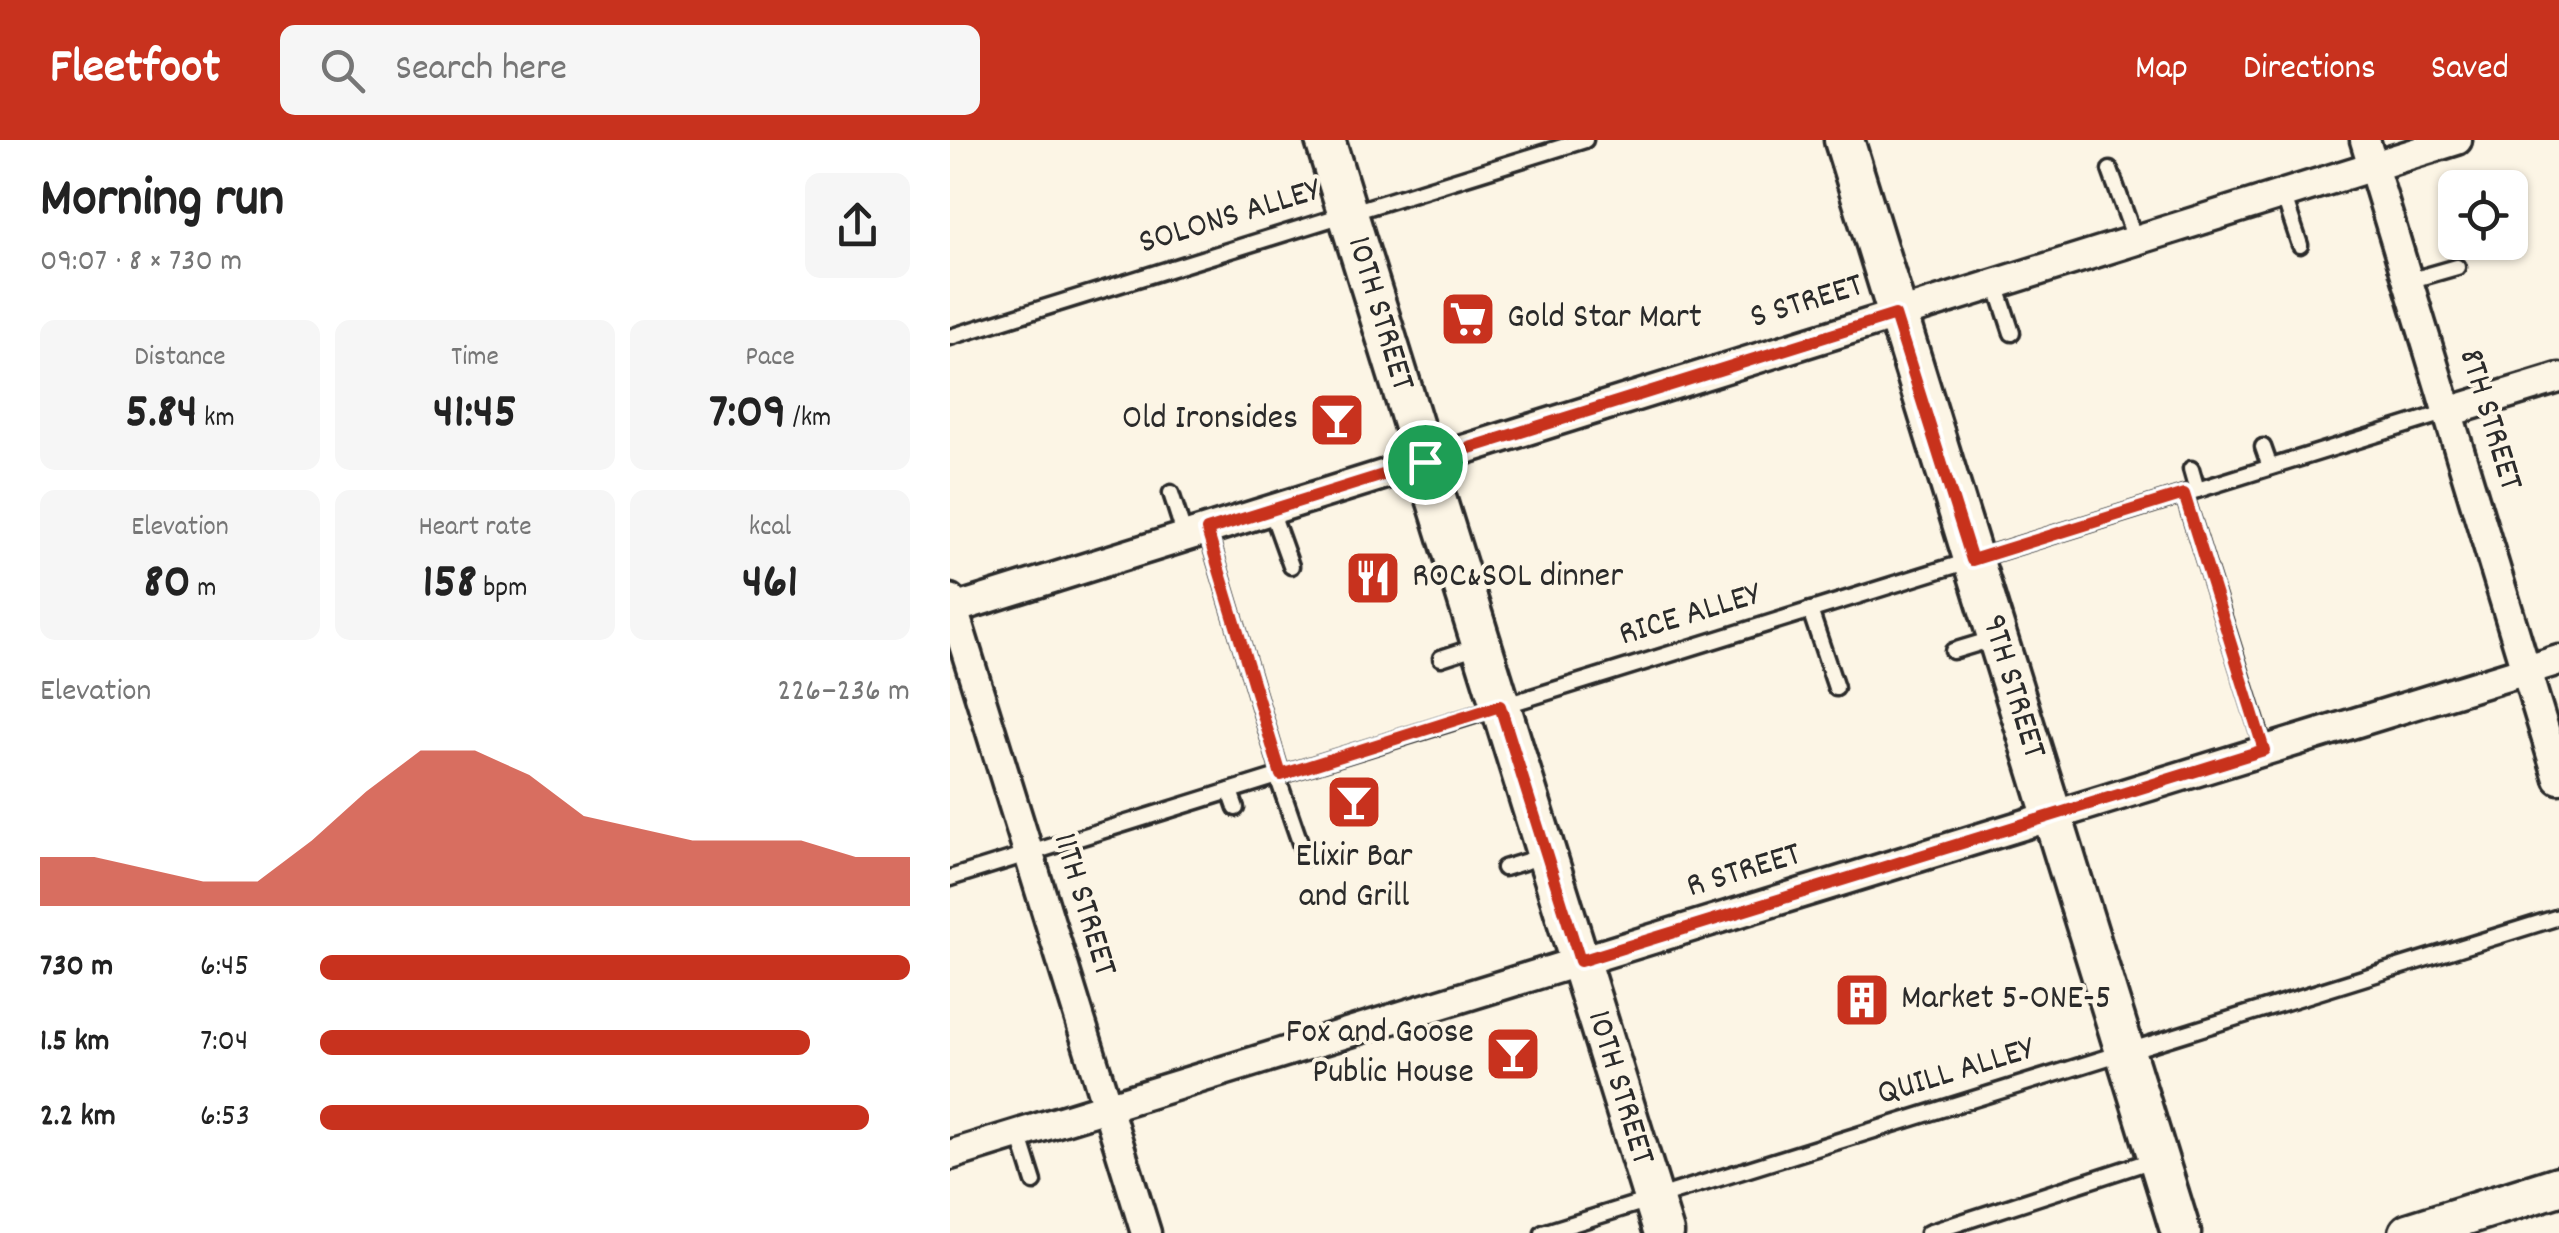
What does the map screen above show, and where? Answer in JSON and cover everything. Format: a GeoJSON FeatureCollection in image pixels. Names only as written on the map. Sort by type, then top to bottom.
{"type":"FeatureCollection","features":[{"type":"Feature","properties":{"kind":"street","name":"10TH STREET"},"geometry":{"type":"LineString","coordinates":[[1325,140],[1658,1216]]}},
{"type":"Feature","properties":{"kind":"street","name":"9TH STREET"},"geometry":{"type":"LineString","coordinates":[[1844,140],[2181,1233]]}},
{"type":"Feature","properties":{"kind":"street","name":"S STREET"},"geometry":{"type":"LineString","coordinates":[[951,606],[2283,194],[2369,153],[2458,140]]}},
{"type":"Feature","properties":{"kind":"street","name":"8TH STREET"},"geometry":{"type":"LineString","coordinates":[[2369,153],[2559,779]]}},
{"type":"Feature","properties":{"kind":"street"},"geometry":{"type":"LineString","coordinates":[[2448,412],[2559,378]]}},
{"type":"Feature","properties":{"kind":"street","name":"11TH STREET"},"geometry":{"type":"LineString","coordinates":[[951,606],[1146,1233]]}},
{"type":"Feature","properties":{"kind":"street","name":"R STREET"},"geometry":{"type":"LineString","coordinates":[[950,1155],[2559,660]]}},
{"type":"Feature","properties":{"kind":"street"},"geometry":{"type":"LineString","coordinates":[[2409,1233],[2559,1186]]}},
{"type":"Feature","properties":{"kind":"lane","name":"SOLONS ALLEY"},"geometry":{"type":"LineString","coordinates":[[950,337],[1585,140]]}},
{"type":"Feature","properties":{"kind":"lane"},"geometry":{"type":"LineString","coordinates":[[2110,170],[2134,239]]}},
{"type":"Feature","properties":{"kind":"lane"},"geometry":{"type":"LineString","coordinates":[[2283,194],[2300,245]]}},
{"type":"Feature","properties":{"kind":"lane"},"geometry":{"type":"LineString","coordinates":[[2408,281],[2457,267]]}},
{"type":"Feature","properties":{"kind":"lane"},"geometry":{"type":"LineString","coordinates":[[1996,284],[2012,333]]}},
{"type":"Feature","properties":{"kind":"lane","name":"RICE ALLEY"},"geometry":{"type":"LineString","coordinates":[[950,878],[2448,412]]}},
{"type":"Feature","properties":{"kind":"lane"},"geometry":{"type":"LineString","coordinates":[[2264,447],[2270,468]]}},
{"type":"Feature","properties":{"kind":"lane"},"geometry":{"type":"LineString","coordinates":[[2191,469],[2191,492],[2264,750]]}},
{"type":"Feature","properties":{"kind":"lane"},"geometry":{"type":"LineString","coordinates":[[1171,493],[1196,533],[1304,856]]}},
{"type":"Feature","properties":{"kind":"lane"},"geometry":{"type":"LineString","coordinates":[[1271,510],[1290,566]]}},
{"type":"Feature","properties":{"kind":"lane"},"geometry":{"type":"LineString","coordinates":[[1810,610],[1836,688]]}},
{"type":"Feature","properties":{"kind":"lane"},"geometry":{"type":"LineString","coordinates":[[1953,651],[1996,638]]}},
{"type":"Feature","properties":{"kind":"lane"},"geometry":{"type":"LineString","coordinates":[[1441,658],[1481,645]]}},
{"type":"Feature","properties":{"kind":"lane"},"geometry":{"type":"LineString","coordinates":[[1230,791],[1236,808]]}},
{"type":"Feature","properties":{"kind":"lane"},"geometry":{"type":"LineString","coordinates":[[1504,868],[1547,855]]}},
{"type":"Feature","properties":{"kind":"lane","name":"QUILL ALLEY"},"geometry":{"type":"LineString","coordinates":[[1543,1233],[1658,1216],[2125,1052],[2559,917]]}},
{"type":"Feature","properties":{"kind":"lane"},"geometry":{"type":"LineString","coordinates":[[1019,1134],[1034,1182]]}},
{"type":"Feature","properties":{"kind":"lane"},"geometry":{"type":"LineString","coordinates":[[1928,1233],[2158,1158]]}},
{"type":"Feature","properties":{"kind":"place","name":"Gold Star Mart"},"geometry":{"type":"Point","coordinates":[1468,319]}},
{"type":"Feature","properties":{"kind":"place","name":"Old Ironsides"},"geometry":{"type":"Point","coordinates":[1337,420]}},
{"type":"Feature","properties":{"kind":"place","name":"ROC&SOL dinner"},"geometry":{"type":"Point","coordinates":[1373,578]}},
{"type":"Feature","properties":{"kind":"place","name":"Elixir Bar and Grill"},"geometry":{"type":"Point","coordinates":[1354,802]}},
{"type":"Feature","properties":{"kind":"place","name":"Market 5-ONE-5"},"geometry":{"type":"Point","coordinates":[1862,1000]}},
{"type":"Feature","properties":{"kind":"place","name":"Fox and Goose Public House"},"geometry":{"type":"Point","coordinates":[1513,1054]}},
{"type":"Feature","properties":{"kind":"route"},"geometry":{"type":"LineString","coordinates":[[1895,315],[1972,560],[2184,494],[2264,750],[1580,961],[1500,706],[1281,775],[1207,530],[1425,462],[1895,315]]}}]}
